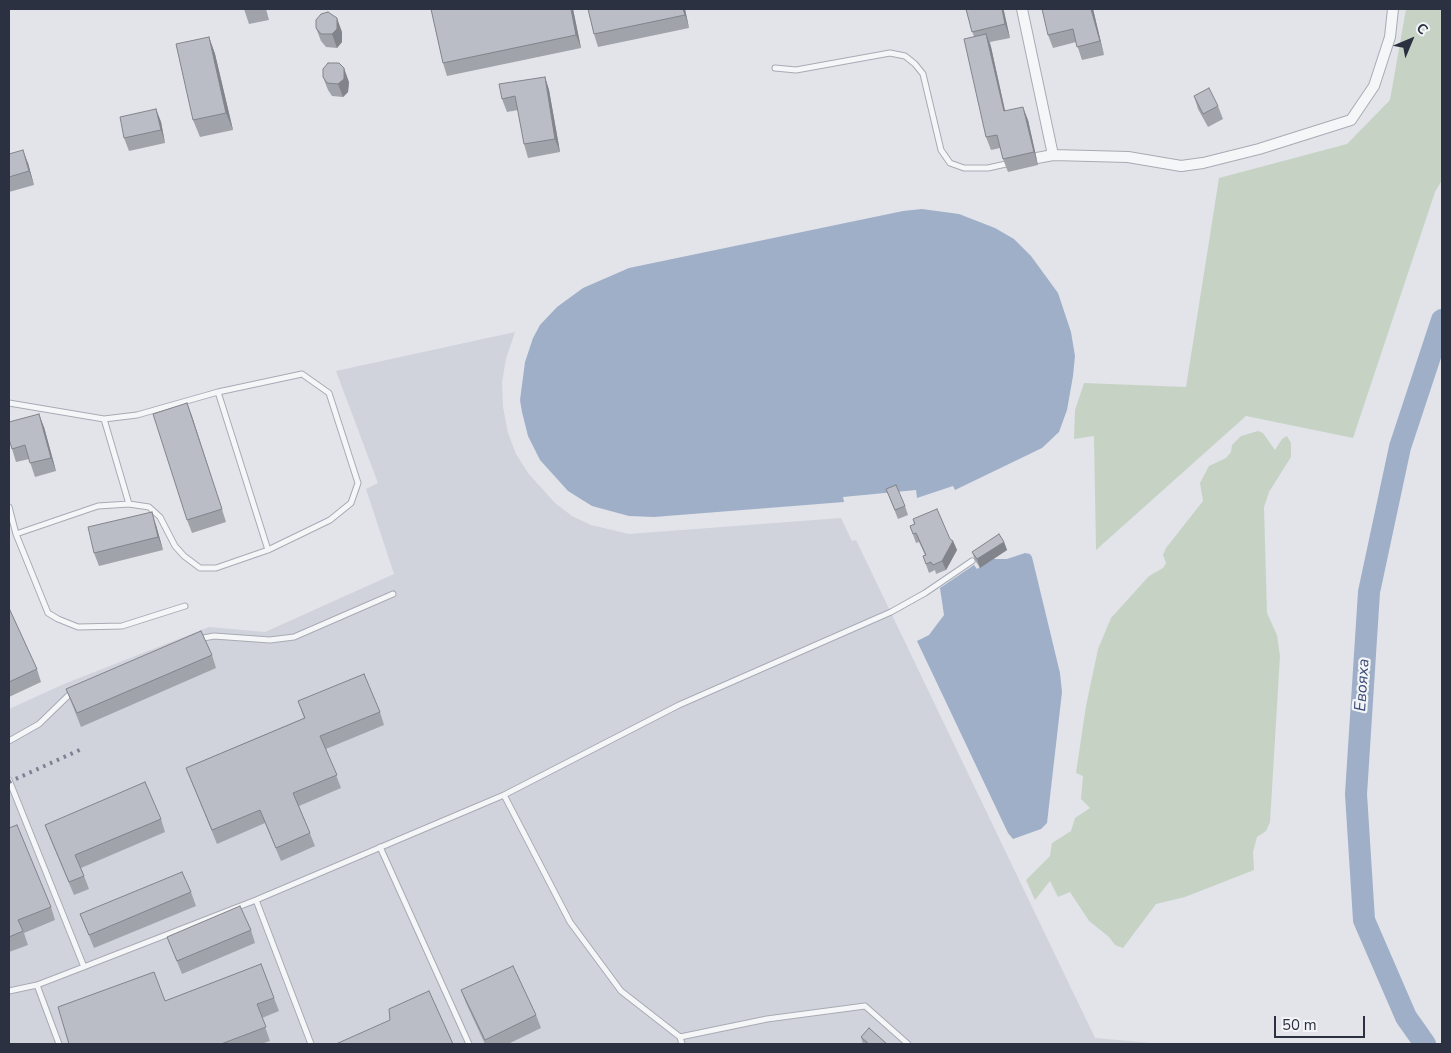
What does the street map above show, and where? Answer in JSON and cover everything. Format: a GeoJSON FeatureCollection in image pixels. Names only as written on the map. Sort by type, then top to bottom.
{"type":"FeatureCollection","features":[{"type":"Feature","properties":{"kind":"street"},"geometry":{"type":"LineString","coordinates":[[1022,9],[1054,154]]}},
{"type":"Feature","properties":{"kind":"street"},"geometry":{"type":"LineString","coordinates":[[1037,158],[1054,154],[1128,157],[1181,166],[1259,149],[1351,120],[1374,86],[1390,38],[1393,9]]}},
{"type":"Feature","properties":{"kind":"lane"},"geometry":{"type":"LineString","coordinates":[[775,68],[796,70],[890,53],[905,56],[923,74],[941,150],[950,163],[964,168],[988,168],[1006,164]]}},
{"type":"Feature","properties":{"kind":"lane"},"geometry":{"type":"LineString","coordinates":[[9,403],[104,420],[137,415],[218,392],[302,374],[329,393],[358,483],[351,503],[330,520],[268,550],[216,568],[200,568],[179,551],[160,517],[149,508],[129,504],[98,506],[16,534]]}},
{"type":"Feature","properties":{"kind":"lane"},"geometry":{"type":"LineString","coordinates":[[218,392],[268,550]]}},
{"type":"Feature","properties":{"kind":"lane"},"geometry":{"type":"LineString","coordinates":[[104,420],[129,504]]}},
{"type":"Feature","properties":{"kind":"lane"},"geometry":{"type":"LineString","coordinates":[[9,507],[16,534],[48,613],[58,619],[78,627],[122,626],[185,606]]}},
{"type":"Feature","properties":{"kind":"lane"},"geometry":{"type":"LineString","coordinates":[[9,991],[37,985],[256,900],[504,795],[679,705],[891,612],[925,593],[972,560]]}},
{"type":"Feature","properties":{"kind":"lane"},"geometry":{"type":"LineString","coordinates":[[192,641],[208,637],[270,640],[294,637],[394,594]]}},
{"type":"Feature","properties":{"kind":"lane"},"geometry":{"type":"LineString","coordinates":[[9,741],[40,724],[64,698],[77,689]]}},
{"type":"Feature","properties":{"kind":"lane"},"geometry":{"type":"LineString","coordinates":[[9,780],[84,967]]}},
{"type":"Feature","properties":{"kind":"lane"},"geometry":{"type":"LineString","coordinates":[[504,795],[570,922],[622,991],[680,1037],[682,1044]]}},
{"type":"Feature","properties":{"kind":"lane"},"geometry":{"type":"LineString","coordinates":[[380,847],[469,1044]]}},
{"type":"Feature","properties":{"kind":"lane"},"geometry":{"type":"LineString","coordinates":[[256,900],[311,1044]]}},
{"type":"Feature","properties":{"kind":"lane"},"geometry":{"type":"LineString","coordinates":[[37,985],[59,1044]]}},
{"type":"Feature","properties":{"kind":"lane"},"geometry":{"type":"LineString","coordinates":[[680,1037],[767,1019],[866,1006],[908,1044]]}},
{"type":"Feature","properties":{"kind":"shaded area"},"geometry":{"type":"Polygon","coordinates":[[[515,332],[506,359],[502,382],[503,407],[508,433],[516,454],[528,473],[555,503],[572,516],[591,525],[629,534],[841,518],[852,541],[856,540],[1095,1038],[1163,1044],[9,1044],[9,709],[64,684],[209,627],[265,632],[394,574],[366,489],[378,483],[336,371],[515,332]]]}},
{"type":"Feature","properties":{"kind":"green space"},"geometry":{"type":"Polygon","coordinates":[[[1406,9],[1442,9],[1442,180],[1435,192],[1353,438],[1246,416],[1096,550],[1094,436],[1074,439],[1075,410],[1084,383],[1186,387],[1219,178],[1347,144],[1390,100],[1406,9]]]}},
{"type":"Feature","properties":{"kind":"green space"},"geometry":{"type":"Polygon","coordinates":[[[1258,431],[1263,433],[1275,450],[1282,439],[1287,436],[1291,443],[1291,457],[1269,492],[1264,507],[1267,613],[1277,635],[1280,656],[1270,822],[1266,831],[1257,837],[1253,852],[1254,870],[1185,897],[1156,904],[1123,948],[1115,945],[1109,937],[1089,921],[1070,892],[1058,897],[1050,881],[1035,900],[1026,880],[1050,856],[1052,843],[1071,831],[1075,818],[1090,808],[1081,799],[1083,776],[1076,773],[1086,706],[1098,649],[1111,618],[1149,576],[1163,568],[1166,563],[1163,555],[1166,548],[1203,501],[1200,483],[1209,466],[1226,458],[1231,452],[1232,445],[1241,436],[1258,431]]]}},
{"type":"Feature","properties":{"kind":"water"},"geometry":{"type":"Polygon","coordinates":[[[922,209],[959,214],[995,228],[1014,239],[1031,256],[1058,293],[1071,332],[1075,356],[1073,376],[1067,410],[1059,432],[1042,448],[955,490],[953,486],[917,498],[916,490],[843,497],[844,502],[654,517],[629,516],[592,506],[568,491],[540,460],[528,436],[520,400],[525,362],[533,338],[540,325],[557,307],[583,288],[629,268],[903,211],[922,209]]]}},
{"type":"Feature","properties":{"kind":"water"},"geometry":{"type":"Polygon","coordinates":[[[1025,553],[1030,554],[1032,557],[1060,673],[1062,692],[1047,823],[1041,829],[1013,839],[1008,833],[917,641],[929,635],[944,615],[940,588],[974,565],[977,569],[993,559],[1007,559],[1025,553]]]}},
{"type":"Feature","properties":{"kind":"building"},"geometry":{"type":"Polygon","coordinates":[[[431,9],[571,9],[576,35],[443,63],[431,9]]]}},
{"type":"Feature","properties":{"kind":"building"},"geometry":{"type":"Polygon","coordinates":[[[588,9],[683,9],[685,15],[594,34],[588,9]]]}},
{"type":"Feature","properties":{"kind":"building"},"geometry":{"type":"Polygon","coordinates":[[[966,9],[1002,9],[1005,24],[972,32],[966,9]]]}},
{"type":"Feature","properties":{"kind":"building"},"geometry":{"type":"Polygon","coordinates":[[[1042,9],[1091,9],[1100,41],[1077,47],[1073,29],[1048,35],[1042,9]]]}},
{"type":"Feature","properties":{"kind":"building"},"geometry":{"type":"Polygon","coordinates":[[[328,12],[337,18],[337,29],[332,34],[321,34],[316,28],[316,20],[321,14],[328,12]]]}},
{"type":"Feature","properties":{"kind":"building"},"geometry":{"type":"Polygon","coordinates":[[[986,34],[1004,111],[1023,107],[1034,152],[1003,159],[997,135],[986,137],[964,39],[986,34]]]}},
{"type":"Feature","properties":{"kind":"building"},"geometry":{"type":"Polygon","coordinates":[[[209,37],[226,113],[193,120],[176,44],[209,37]]]}},
{"type":"Feature","properties":{"kind":"building"},"geometry":{"type":"Polygon","coordinates":[[[328,63],[339,63],[344,68],[344,79],[338,84],[327,83],[323,77],[323,69],[328,63]]]}},
{"type":"Feature","properties":{"kind":"building"},"geometry":{"type":"Polygon","coordinates":[[[545,77],[555,139],[524,144],[515,96],[502,99],[499,84],[545,77]]]}},
{"type":"Feature","properties":{"kind":"building"},"geometry":{"type":"Polygon","coordinates":[[[1209,88],[1218,106],[1203,114],[1194,96],[1209,88]]]}},
{"type":"Feature","properties":{"kind":"building"},"geometry":{"type":"Polygon","coordinates":[[[156,109],[161,130],[124,138],[120,117],[156,109]]]}},
{"type":"Feature","properties":{"kind":"building"},"geometry":{"type":"Polygon","coordinates":[[[23,150],[29,171],[9,177],[9,154],[23,150]]]}},
{"type":"Feature","properties":{"kind":"building"},"geometry":{"type":"Polygon","coordinates":[[[187,403],[222,509],[187,520],[153,414],[187,403]]]}},
{"type":"Feature","properties":{"kind":"building"},"geometry":{"type":"Polygon","coordinates":[[[39,414],[51,458],[30,463],[25,445],[12,449],[9,439],[9,422],[39,414]]]}},
{"type":"Feature","properties":{"kind":"building"},"geometry":{"type":"Polygon","coordinates":[[[896,485],[905,506],[895,510],[886,489],[896,485]]]}},
{"type":"Feature","properties":{"kind":"building"},"geometry":{"type":"Polygon","coordinates":[[[937,509],[950,539],[953,541],[942,561],[933,565],[931,562],[926,564],[923,556],[926,555],[916,533],[913,534],[910,526],[915,524],[913,519],[937,509]]]}},
{"type":"Feature","properties":{"kind":"building"},"geometry":{"type":"Polygon","coordinates":[[[152,512],[158,537],[94,553],[88,527],[152,512]]]}},
{"type":"Feature","properties":{"kind":"building"},"geometry":{"type":"Polygon","coordinates":[[[999,534],[1004,542],[977,559],[972,552],[999,534]]]}},
{"type":"Feature","properties":{"kind":"building"},"geometry":{"type":"Polygon","coordinates":[[[9,608],[37,669],[9,682],[9,608]]]}},
{"type":"Feature","properties":{"kind":"building"},"geometry":{"type":"Polygon","coordinates":[[[201,631],[212,655],[77,713],[66,689],[201,631]]]}},
{"type":"Feature","properties":{"kind":"building"},"geometry":{"type":"Polygon","coordinates":[[[364,674],[380,712],[320,736],[337,775],[293,793],[310,833],[276,848],[260,810],[212,830],[186,768],[305,718],[298,701],[364,674]]]}},
{"type":"Feature","properties":{"kind":"building"},"geometry":{"type":"Polygon","coordinates":[[[145,782],[161,819],[75,855],[84,876],[69,882],[45,825],[145,782]]]}},
{"type":"Feature","properties":{"kind":"building"},"geometry":{"type":"Polygon","coordinates":[[[17,825],[51,907],[18,920],[23,931],[9,937],[9,828],[17,825]]]}},
{"type":"Feature","properties":{"kind":"building"},"geometry":{"type":"Polygon","coordinates":[[[182,872],[191,892],[89,935],[80,914],[182,872]]]}},
{"type":"Feature","properties":{"kind":"building"},"geometry":{"type":"Polygon","coordinates":[[[240,906],[251,930],[177,961],[167,937],[240,906]]]}},
{"type":"Feature","properties":{"kind":"building"},"geometry":{"type":"Polygon","coordinates":[[[261,964],[274,998],[257,1004],[266,1027],[221,1044],[69,1044],[58,1007],[154,972],[165,1001],[261,964]]]}},
{"type":"Feature","properties":{"kind":"building"},"geometry":{"type":"Polygon","coordinates":[[[513,966],[536,1015],[485,1040],[461,990],[513,966]]]}},
{"type":"Feature","properties":{"kind":"building"},"geometry":{"type":"Polygon","coordinates":[[[429,991],[453,1044],[336,1044],[390,1020],[389,1009],[429,991]]]}},
{"type":"Feature","properties":{"kind":"building"},"geometry":{"type":"Polygon","coordinates":[[[869,1028],[887,1044],[869,1044],[861,1037],[869,1028]]]}},
{"type":"Feature","properties":{"kind":"waterway","name":"Евояха"},"geometry":{"type":"LineString","coordinates":[[1425,1044],[1406,1017],[1364,920],[1356,794],[1369,592],[1400,447],[1442,320]]}},
{"type":"Feature","properties":{"kind":"railway"},"geometry":{"type":"LineString","coordinates":[[9,782],[84,748]]}}]}
